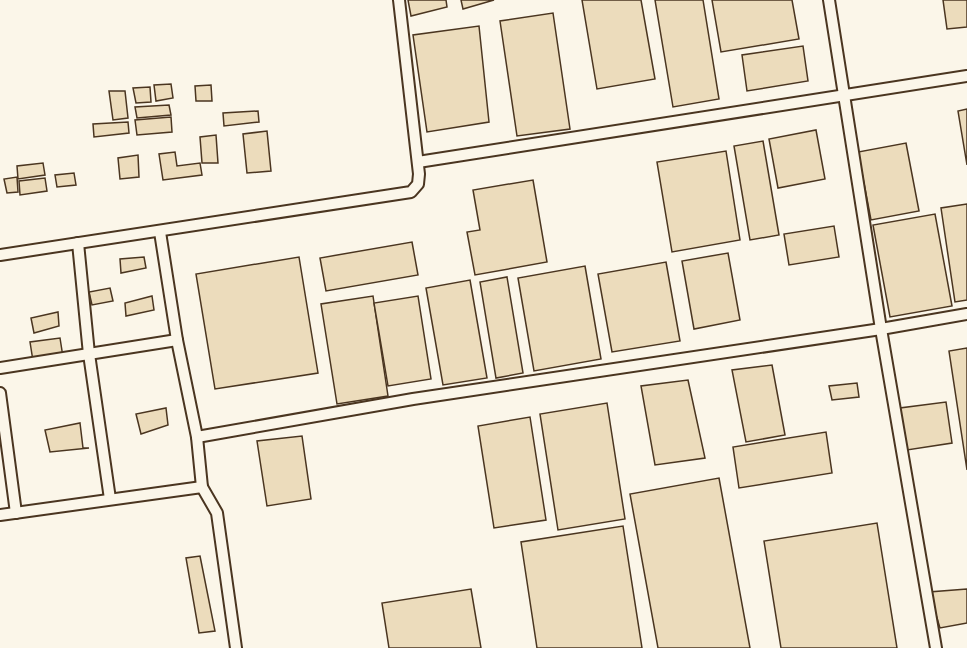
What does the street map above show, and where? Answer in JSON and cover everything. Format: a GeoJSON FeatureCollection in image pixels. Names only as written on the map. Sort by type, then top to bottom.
{"type":"FeatureCollection","features":[{"type":"Feature","properties":{"kind":"street"},"geometry":{"type":"LineString","coordinates":[[0,255],[405,194],[416,189],[418,162],[399,0]]}},
{"type":"Feature","properties":{"kind":"street"},"geometry":{"type":"LineString","coordinates":[[829,0],[881,329],[936,648]]}},
{"type":"Feature","properties":{"kind":"street"},"geometry":{"type":"LineString","coordinates":[[418,162],[967,76]]}},
{"type":"Feature","properties":{"kind":"street"},"geometry":{"type":"LineString","coordinates":[[160,231],[177,340],[197,437],[202,487],[217,513],[236,648]]}},
{"type":"Feature","properties":{"kind":"street"},"geometry":{"type":"LineString","coordinates":[[78,243],[89,354],[110,499]]}},
{"type":"Feature","properties":{"kind":"street"},"geometry":{"type":"LineString","coordinates":[[197,437],[413,399],[967,314]]}},
{"type":"Feature","properties":{"kind":"street"},"geometry":{"type":"LineString","coordinates":[[0,369],[177,340]]}},
{"type":"Feature","properties":{"kind":"street"},"geometry":{"type":"LineString","coordinates":[[0,393],[16,513]]}},
{"type":"Feature","properties":{"kind":"street"},"geometry":{"type":"LineString","coordinates":[[0,515],[202,487]]}},
{"type":"Feature","properties":{"kind":"building"},"geometry":{"type":"Polygon","coordinates":[[[408,0],[446,0],[447,7],[411,16],[408,0]]]}},
{"type":"Feature","properties":{"kind":"building"},"geometry":{"type":"Polygon","coordinates":[[[461,0],[494,0],[463,9],[461,0]]]}},
{"type":"Feature","properties":{"kind":"building"},"geometry":{"type":"Polygon","coordinates":[[[582,0],[641,0],[655,79],[597,89],[582,0]]]}},
{"type":"Feature","properties":{"kind":"building"},"geometry":{"type":"Polygon","coordinates":[[[655,0],[703,0],[719,99],[673,107],[655,0]]]}},
{"type":"Feature","properties":{"kind":"building"},"geometry":{"type":"Polygon","coordinates":[[[712,0],[792,0],[799,39],[721,52],[712,0]]]}},
{"type":"Feature","properties":{"kind":"building"},"geometry":{"type":"Polygon","coordinates":[[[943,0],[967,0],[967,27],[947,29],[943,0]]]}},
{"type":"Feature","properties":{"kind":"building"},"geometry":{"type":"Polygon","coordinates":[[[553,13],[570,129],[517,136],[500,21],[553,13]]]}},
{"type":"Feature","properties":{"kind":"building"},"geometry":{"type":"Polygon","coordinates":[[[479,26],[489,122],[427,132],[413,35],[479,26]]]}},
{"type":"Feature","properties":{"kind":"building"},"geometry":{"type":"Polygon","coordinates":[[[803,46],[808,81],[747,91],[742,55],[803,46]]]}},
{"type":"Feature","properties":{"kind":"building"},"geometry":{"type":"Polygon","coordinates":[[[171,84],[173,98],[156,101],[154,85],[171,84]]]}},
{"type":"Feature","properties":{"kind":"building"},"geometry":{"type":"Polygon","coordinates":[[[211,85],[212,101],[196,101],[195,86],[211,85]]]}},
{"type":"Feature","properties":{"kind":"building"},"geometry":{"type":"Polygon","coordinates":[[[150,87],[151,102],[136,103],[133,88],[150,87]]]}},
{"type":"Feature","properties":{"kind":"building"},"geometry":{"type":"Polygon","coordinates":[[[109,91],[125,91],[128,118],[113,120],[109,91]]]}},
{"type":"Feature","properties":{"kind":"building"},"geometry":{"type":"Polygon","coordinates":[[[169,105],[171,115],[137,118],[135,107],[169,105]]]}},
{"type":"Feature","properties":{"kind":"building"},"geometry":{"type":"Polygon","coordinates":[[[967,109],[967,165],[958,111],[967,109]]]}},
{"type":"Feature","properties":{"kind":"building"},"geometry":{"type":"Polygon","coordinates":[[[258,111],[259,122],[224,126],[223,113],[258,111]]]}},
{"type":"Feature","properties":{"kind":"building"},"geometry":{"type":"Polygon","coordinates":[[[171,117],[172,132],[137,135],[135,120],[171,117]]]}},
{"type":"Feature","properties":{"kind":"building"},"geometry":{"type":"Polygon","coordinates":[[[128,122],[129,133],[94,137],[93,124],[128,122]]]}},
{"type":"Feature","properties":{"kind":"building"},"geometry":{"type":"Polygon","coordinates":[[[816,130],[825,179],[778,188],[769,139],[816,130]]]}},
{"type":"Feature","properties":{"kind":"building"},"geometry":{"type":"Polygon","coordinates":[[[267,131],[271,171],[247,173],[243,134],[267,131]]]}},
{"type":"Feature","properties":{"kind":"building"},"geometry":{"type":"Polygon","coordinates":[[[216,135],[218,163],[202,163],[200,137],[216,135]]]}},
{"type":"Feature","properties":{"kind":"building"},"geometry":{"type":"Polygon","coordinates":[[[763,141],[779,235],[750,240],[734,146],[763,141]]]}},
{"type":"Feature","properties":{"kind":"building"},"geometry":{"type":"Polygon","coordinates":[[[906,143],[919,211],[871,220],[858,152],[906,143]]]}},
{"type":"Feature","properties":{"kind":"building"},"geometry":{"type":"Polygon","coordinates":[[[726,151],[740,240],[672,252],[657,162],[726,151]]]}},
{"type":"Feature","properties":{"kind":"building"},"geometry":{"type":"Polygon","coordinates":[[[175,152],[177,166],[200,163],[202,175],[163,180],[159,154],[175,152]]]}},
{"type":"Feature","properties":{"kind":"building"},"geometry":{"type":"Polygon","coordinates":[[[138,155],[139,177],[120,179],[118,158],[138,155]]]}},
{"type":"Feature","properties":{"kind":"building"},"geometry":{"type":"Polygon","coordinates":[[[43,163],[45,175],[18,179],[17,166],[43,163]]]}},
{"type":"Feature","properties":{"kind":"building"},"geometry":{"type":"Polygon","coordinates":[[[74,173],[76,185],[57,187],[55,175],[74,173]]]}},
{"type":"Feature","properties":{"kind":"building"},"geometry":{"type":"Polygon","coordinates":[[[17,177],[18,192],[7,193],[4,179],[17,177]]]}},
{"type":"Feature","properties":{"kind":"building"},"geometry":{"type":"Polygon","coordinates":[[[45,178],[47,191],[20,195],[19,181],[45,178]]]}},
{"type":"Feature","properties":{"kind":"building"},"geometry":{"type":"Polygon","coordinates":[[[533,180],[547,262],[475,275],[467,232],[480,230],[473,190],[533,180]]]}},
{"type":"Feature","properties":{"kind":"building"},"geometry":{"type":"Polygon","coordinates":[[[967,204],[967,300],[955,302],[941,208],[967,204]]]}},
{"type":"Feature","properties":{"kind":"building"},"geometry":{"type":"Polygon","coordinates":[[[935,214],[952,306],[890,317],[873,225],[935,214]]]}},
{"type":"Feature","properties":{"kind":"building"},"geometry":{"type":"Polygon","coordinates":[[[834,226],[839,257],[789,265],[784,234],[834,226]]]}},
{"type":"Feature","properties":{"kind":"building"},"geometry":{"type":"Polygon","coordinates":[[[412,242],[418,275],[326,291],[320,258],[412,242]]]}},
{"type":"Feature","properties":{"kind":"building"},"geometry":{"type":"Polygon","coordinates":[[[728,253],[740,320],[694,329],[682,261],[728,253]]]}},
{"type":"Feature","properties":{"kind":"building"},"geometry":{"type":"Polygon","coordinates":[[[144,257],[146,268],[121,273],[120,259],[144,257]]]}},
{"type":"Feature","properties":{"kind":"building"},"geometry":{"type":"Polygon","coordinates":[[[299,257],[318,373],[215,389],[196,274],[299,257]]]}},
{"type":"Feature","properties":{"kind":"building"},"geometry":{"type":"Polygon","coordinates":[[[666,262],[680,341],[612,352],[598,274],[666,262]]]}},
{"type":"Feature","properties":{"kind":"building"},"geometry":{"type":"Polygon","coordinates":[[[585,266],[601,359],[534,371],[518,278],[585,266]]]}},
{"type":"Feature","properties":{"kind":"building"},"geometry":{"type":"Polygon","coordinates":[[[507,277],[523,373],[496,378],[480,282],[507,277]]]}},
{"type":"Feature","properties":{"kind":"building"},"geometry":{"type":"Polygon","coordinates":[[[470,280],[487,378],[443,385],[426,288],[470,280]]]}},
{"type":"Feature","properties":{"kind":"building"},"geometry":{"type":"Polygon","coordinates":[[[110,288],[113,301],[92,305],[89,292],[110,288]]]}},
{"type":"Feature","properties":{"kind":"building"},"geometry":{"type":"Polygon","coordinates":[[[152,296],[154,310],[126,316],[125,303],[152,296]]]}},
{"type":"Feature","properties":{"kind":"building"},"geometry":{"type":"Polygon","coordinates":[[[373,296],[388,396],[337,404],[321,304],[373,296]]]}},
{"type":"Feature","properties":{"kind":"building"},"geometry":{"type":"Polygon","coordinates":[[[418,296],[431,379],[388,386],[374,303],[418,296]]]}},
{"type":"Feature","properties":{"kind":"building"},"geometry":{"type":"Polygon","coordinates":[[[58,312],[59,326],[34,333],[31,318],[58,312]]]}},
{"type":"Feature","properties":{"kind":"building"},"geometry":{"type":"Polygon","coordinates":[[[60,338],[63,357],[33,361],[30,342],[60,338]]]}},
{"type":"Feature","properties":{"kind":"building"},"geometry":{"type":"Polygon","coordinates":[[[967,348],[967,470],[949,351],[967,348]]]}},
{"type":"Feature","properties":{"kind":"building"},"geometry":{"type":"Polygon","coordinates":[[[772,365],[785,435],[746,442],[732,370],[772,365]]]}},
{"type":"Feature","properties":{"kind":"building"},"geometry":{"type":"Polygon","coordinates":[[[688,380],[705,458],[655,465],[641,386],[688,380]]]}},
{"type":"Feature","properties":{"kind":"building"},"geometry":{"type":"Polygon","coordinates":[[[857,383],[859,397],[832,400],[829,386],[857,383]]]}},
{"type":"Feature","properties":{"kind":"building"},"geometry":{"type":"Polygon","coordinates":[[[946,402],[952,443],[907,450],[900,408],[946,402]]]}},
{"type":"Feature","properties":{"kind":"building"},"geometry":{"type":"Polygon","coordinates":[[[607,403],[625,519],[558,530],[540,414],[607,403]]]}},
{"type":"Feature","properties":{"kind":"building"},"geometry":{"type":"Polygon","coordinates":[[[166,408],[168,425],[141,434],[136,414],[166,408]]]}},
{"type":"Feature","properties":{"kind":"building"},"geometry":{"type":"Polygon","coordinates":[[[530,417],[546,520],[494,528],[478,426],[530,417]]]}},
{"type":"Feature","properties":{"kind":"building"},"geometry":{"type":"Polygon","coordinates":[[[80,423],[83,448],[89,448],[50,452],[45,430],[80,423]]]}},
{"type":"Feature","properties":{"kind":"building"},"geometry":{"type":"Polygon","coordinates":[[[826,432],[832,473],[739,488],[733,447],[826,432]]]}},
{"type":"Feature","properties":{"kind":"building"},"geometry":{"type":"Polygon","coordinates":[[[302,436],[311,499],[267,506],[257,441],[302,436]]]}},
{"type":"Feature","properties":{"kind":"building"},"geometry":{"type":"Polygon","coordinates":[[[719,478],[750,648],[658,648],[630,494],[719,478]]]}},
{"type":"Feature","properties":{"kind":"building"},"geometry":{"type":"Polygon","coordinates":[[[877,523],[897,648],[781,648],[764,541],[877,523]]]}},
{"type":"Feature","properties":{"kind":"building"},"geometry":{"type":"Polygon","coordinates":[[[623,526],[642,648],[537,648],[521,542],[623,526]]]}},
{"type":"Feature","properties":{"kind":"building"},"geometry":{"type":"Polygon","coordinates":[[[200,556],[215,631],[199,633],[186,558],[200,556]]]}},
{"type":"Feature","properties":{"kind":"building"},"geometry":{"type":"Polygon","coordinates":[[[471,589],[481,648],[389,648],[382,603],[471,589]]]}},
{"type":"Feature","properties":{"kind":"building"},"geometry":{"type":"Polygon","coordinates":[[[967,589],[967,623],[940,628],[929,592],[967,589]]]}}]}
